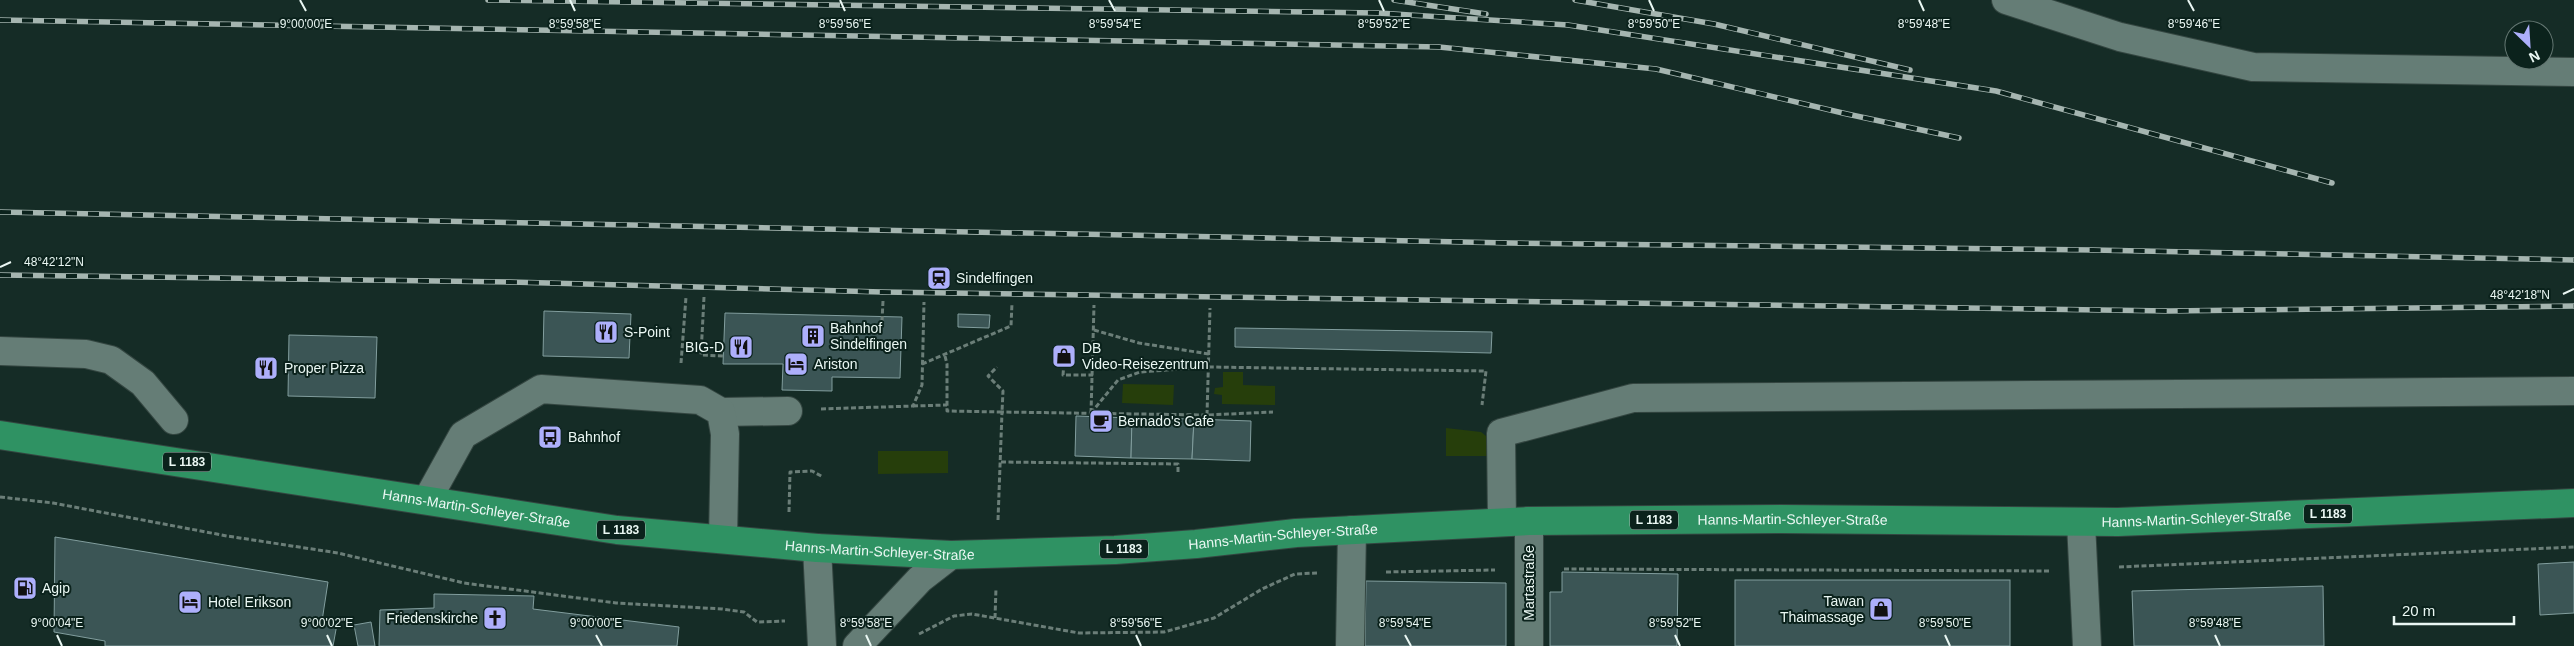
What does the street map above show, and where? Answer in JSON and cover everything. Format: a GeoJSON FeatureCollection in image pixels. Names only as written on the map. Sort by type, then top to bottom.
{"type":"FeatureCollection","features":[{"type":"Feature","properties":{"kind":"main road","name":"Hanns-Martin-Schleyer-Straße"},"geometry":{"type":"LineString","coordinates":[[0,435],[617,530],[818,548],[951,555],[1116,550],[1196,544],[1296,533],[1529,521],[1780,518],[2081,523],[2574,503]]}},
{"type":"Feature","properties":{"kind":"street"},"geometry":{"type":"LineString","coordinates":[[2006,0],[2120,37],[2253,67],[2574,72]]}},
{"type":"Feature","properties":{"kind":"street"},"geometry":{"type":"LineString","coordinates":[[0,351],[86,354],[111,360],[143,383],[174,420]]}},
{"type":"Feature","properties":{"kind":"street"},"geometry":{"type":"LineString","coordinates":[[427,500],[463,434],[541,389],[700,400],[720,412],[788,410]]}},
{"type":"Feature","properties":{"kind":"street"},"geometry":{"type":"LineString","coordinates":[[1502,522],[1501,433],[1633,398],[2574,390]]}},
{"type":"Feature","properties":{"kind":"street"},"geometry":{"type":"LineString","coordinates":[[720,412],[725,443],[724,539]]}},
{"type":"Feature","properties":{"kind":"street","name":"Martastraße"},"geometry":{"type":"LineString","coordinates":[[1529,521],[1529,646]]}},
{"type":"Feature","properties":{"kind":"street"},"geometry":{"type":"LineString","coordinates":[[2081,523],[2087,646]]}},
{"type":"Feature","properties":{"kind":"street"},"geometry":{"type":"LineString","coordinates":[[1350,646],[1352,530]]}},
{"type":"Feature","properties":{"kind":"street"},"geometry":{"type":"LineString","coordinates":[[818,548],[822,646]]}},
{"type":"Feature","properties":{"kind":"street"},"geometry":{"type":"LineString","coordinates":[[857,646],[920,579],[951,555]]}},
{"type":"Feature","properties":{"kind":"path"},"geometry":{"type":"LineString","coordinates":[[679,399],[686,297]]}},
{"type":"Feature","properties":{"kind":"path"},"geometry":{"type":"LineString","coordinates":[[704,297],[701,355],[723,356]]}},
{"type":"Feature","properties":{"kind":"path"},"geometry":{"type":"LineString","coordinates":[[882,320],[883,301]]}},
{"type":"Feature","properties":{"kind":"path"},"geometry":{"type":"LineString","coordinates":[[913,406],[922,385],[924,302]]}},
{"type":"Feature","properties":{"kind":"path"},"geometry":{"type":"LineString","coordinates":[[922,364],[945,356],[1011,326],[1012,303]]}},
{"type":"Feature","properties":{"kind":"path"},"geometry":{"type":"LineString","coordinates":[[1091,413],[1094,305]]}},
{"type":"Feature","properties":{"kind":"path"},"geometry":{"type":"LineString","coordinates":[[1207,415],[1210,308]]}},
{"type":"Feature","properties":{"kind":"path"},"geometry":{"type":"LineString","coordinates":[[1094,330],[1139,343],[1209,354]]}},
{"type":"Feature","properties":{"kind":"path"},"geometry":{"type":"LineString","coordinates":[[945,356],[947,364],[947,411],[1207,415],[1272,412]]}},
{"type":"Feature","properties":{"kind":"path"},"geometry":{"type":"LineString","coordinates":[[1064,363],[1062,375],[1093,375]]}},
{"type":"Feature","properties":{"kind":"path"},"geometry":{"type":"LineString","coordinates":[[997,367],[988,376],[1003,391],[1002,472]]}},
{"type":"Feature","properties":{"kind":"path"},"geometry":{"type":"LineString","coordinates":[[1091,413],[1118,380],[1140,372],[1208,367],[1486,371],[1481,410]]}},
{"type":"Feature","properties":{"kind":"path"},"geometry":{"type":"LineString","coordinates":[[788,410],[947,405]]}},
{"type":"Feature","properties":{"kind":"path"},"geometry":{"type":"LineString","coordinates":[[1001,462],[1178,464],[1178,473]]}},
{"type":"Feature","properties":{"kind":"path"},"geometry":{"type":"LineString","coordinates":[[0,497],[53,502],[227,536],[338,553],[464,583],[616,603],[722,608],[744,612],[757,622]]}},
{"type":"Feature","properties":{"kind":"path"},"geometry":{"type":"LineString","coordinates":[[913,639],[920,633],[954,616],[972,614],[1078,633],[1164,632],[1214,618],[1262,589],[1295,574],[1528,569],[2083,571],[2148,565],[2574,547]]}},
{"type":"Feature","properties":{"kind":"green space"},"geometry":{"type":"Polygon","coordinates":[[[1223,372],[1243,372],[1243,385],[1275,386],[1275,405],[1222,404],[1222,395],[1214,394],[1215,388],[1223,387],[1223,372]]]}},
{"type":"Feature","properties":{"kind":"green space"},"geometry":{"type":"Polygon","coordinates":[[[1123,384],[1174,385],[1173,405],[1122,403],[1123,384]]]}},
{"type":"Feature","properties":{"kind":"green space"},"geometry":{"type":"Polygon","coordinates":[[[1446,428],[1481,432],[1491,440],[1493,456],[1446,456],[1446,428]]]}},
{"type":"Feature","properties":{"kind":"green space"},"geometry":{"type":"Polygon","coordinates":[[[878,451],[948,451],[948,473],[878,474],[878,451]]]}},
{"type":"Feature","properties":{"kind":"building"},"geometry":{"type":"Polygon","coordinates":[[[544,311],[631,314],[629,358],[543,356],[544,311]]]}},
{"type":"Feature","properties":{"kind":"building","name":"Bahnhof Sindelfingen"},"geometry":{"type":"Polygon","coordinates":[[[725,313],[902,317],[900,378],[832,377],[832,391],[782,390],[783,364],[723,364],[725,313]]]}},
{"type":"Feature","properties":{"kind":"building"},"geometry":{"type":"Polygon","coordinates":[[[958,314],[990,315],[989,328],[958,327],[958,314]]]}},
{"type":"Feature","properties":{"kind":"building"},"geometry":{"type":"Polygon","coordinates":[[[1235,328],[1492,332],[1491,353],[1235,347],[1235,328]]]}},
{"type":"Feature","properties":{"kind":"building"},"geometry":{"type":"Polygon","coordinates":[[[289,335],[377,337],[375,398],[288,396],[289,335]]]}},
{"type":"Feature","properties":{"kind":"building","name":"DB Video-Reisezentrum"},"geometry":{"type":"Polygon","coordinates":[[[1058,348],[1070,348],[1070,363],[1058,363],[1058,348]]]}},
{"type":"Feature","properties":{"kind":"building"},"geometry":{"type":"Polygon","coordinates":[[[1076,416],[1132,418],[1131,458],[1075,456],[1076,416]]]}},
{"type":"Feature","properties":{"kind":"building"},"geometry":{"type":"Polygon","coordinates":[[[1132,418],[1194,419],[1192,459],[1131,458],[1132,418]]]}},
{"type":"Feature","properties":{"kind":"building"},"geometry":{"type":"Polygon","coordinates":[[[1194,419],[1251,421],[1250,461],[1192,459],[1194,419]]]}},
{"type":"Feature","properties":{"kind":"building","name":"Hotel Erikson"},"geometry":{"type":"Polygon","coordinates":[[[55,537],[328,582],[322,621],[337,624],[333,646],[105,646],[105,641],[54,632],[55,537]]]}},
{"type":"Feature","properties":{"kind":"building"},"geometry":{"type":"Polygon","coordinates":[[[2574,562],[2574,613],[2540,615],[2538,564],[2574,562]]]}},
{"type":"Feature","properties":{"kind":"building"},"geometry":{"type":"Polygon","coordinates":[[[1562,572],[1678,574],[1677,646],[1550,646],[1550,592],[1562,592],[1562,572]]]}},
{"type":"Feature","properties":{"kind":"building"},"geometry":{"type":"Polygon","coordinates":[[[1735,580],[2010,580],[2010,646],[1735,646],[1735,580]]]}},
{"type":"Feature","properties":{"kind":"building"},"geometry":{"type":"Polygon","coordinates":[[[1366,581],[1506,583],[1506,646],[1365,646],[1366,581]]]}},
{"type":"Feature","properties":{"kind":"building"},"geometry":{"type":"Polygon","coordinates":[[[2323,586],[2324,646],[2134,646],[2132,591],[2323,586]]]}},
{"type":"Feature","properties":{"kind":"building","name":"Friedenskirche"},"geometry":{"type":"Polygon","coordinates":[[[434,594],[534,596],[533,609],[679,627],[677,646],[379,646],[380,610],[434,608],[434,594]]]}},
{"type":"Feature","properties":{"kind":"building"},"geometry":{"type":"Polygon","coordinates":[[[371,622],[375,646],[358,646],[354,625],[371,622]]]}},
{"type":"Feature","properties":{"kind":"railway"},"geometry":{"type":"LineString","coordinates":[[488,0],[1378,13],[1568,25],[1996,91],[2332,183]]}},
{"type":"Feature","properties":{"kind":"railway"},"geometry":{"type":"LineString","coordinates":[[1394,0],[1486,14]]}},
{"type":"Feature","properties":{"kind":"railway"},"geometry":{"type":"LineString","coordinates":[[1575,0],[1714,24],[1910,70]]}},
{"type":"Feature","properties":{"kind":"railway"},"geometry":{"type":"LineString","coordinates":[[0,20],[1439,47],[1656,69],[1959,138]]}},
{"type":"Feature","properties":{"kind":"railway"},"geometry":{"type":"LineString","coordinates":[[0,212],[1510,243],[2093,250],[2574,260]]}},
{"type":"Feature","properties":{"kind":"railway"},"geometry":{"type":"LineString","coordinates":[[0,275],[510,282],[882,292],[2169,311],[2574,306]]}},
{"type":"Feature","properties":{"kind":"place","name":"Sindelfingen"},"geometry":{"type":"Point","coordinates":[939,278]}},
{"type":"Feature","properties":{"kind":"place","name":"S-Point"},"geometry":{"type":"Point","coordinates":[606,332]}},
{"type":"Feature","properties":{"kind":"place","name":"Bahnhof Sindelfingen"},"geometry":{"type":"Point","coordinates":[813,336]}},
{"type":"Feature","properties":{"kind":"place","name":"BIG-D"},"geometry":{"type":"Point","coordinates":[741,347]}},
{"type":"Feature","properties":{"kind":"place","name":"DB Video-Reisezentrum"},"geometry":{"type":"Point","coordinates":[1064,356]}},
{"type":"Feature","properties":{"kind":"place","name":"Ariston"},"geometry":{"type":"Point","coordinates":[796,364]}},
{"type":"Feature","properties":{"kind":"place","name":"Proper Pizza"},"geometry":{"type":"Point","coordinates":[266,368]}},
{"type":"Feature","properties":{"kind":"place","name":"Bernado's Cafe"},"geometry":{"type":"Point","coordinates":[1101,421]}},
{"type":"Feature","properties":{"kind":"place","name":"Bahnhof"},"geometry":{"type":"Point","coordinates":[550,437]}},
{"type":"Feature","properties":{"kind":"place","name":"Agip"},"geometry":{"type":"Point","coordinates":[25,588]}},
{"type":"Feature","properties":{"kind":"place","name":"Hotel Erikson"},"geometry":{"type":"Point","coordinates":[190,602]}},
{"type":"Feature","properties":{"kind":"place","name":"Tawan Thaimassage"},"geometry":{"type":"Point","coordinates":[1881,609]}},
{"type":"Feature","properties":{"kind":"place","name":"Friedenskirche"},"geometry":{"type":"Point","coordinates":[495,618]}}]}
